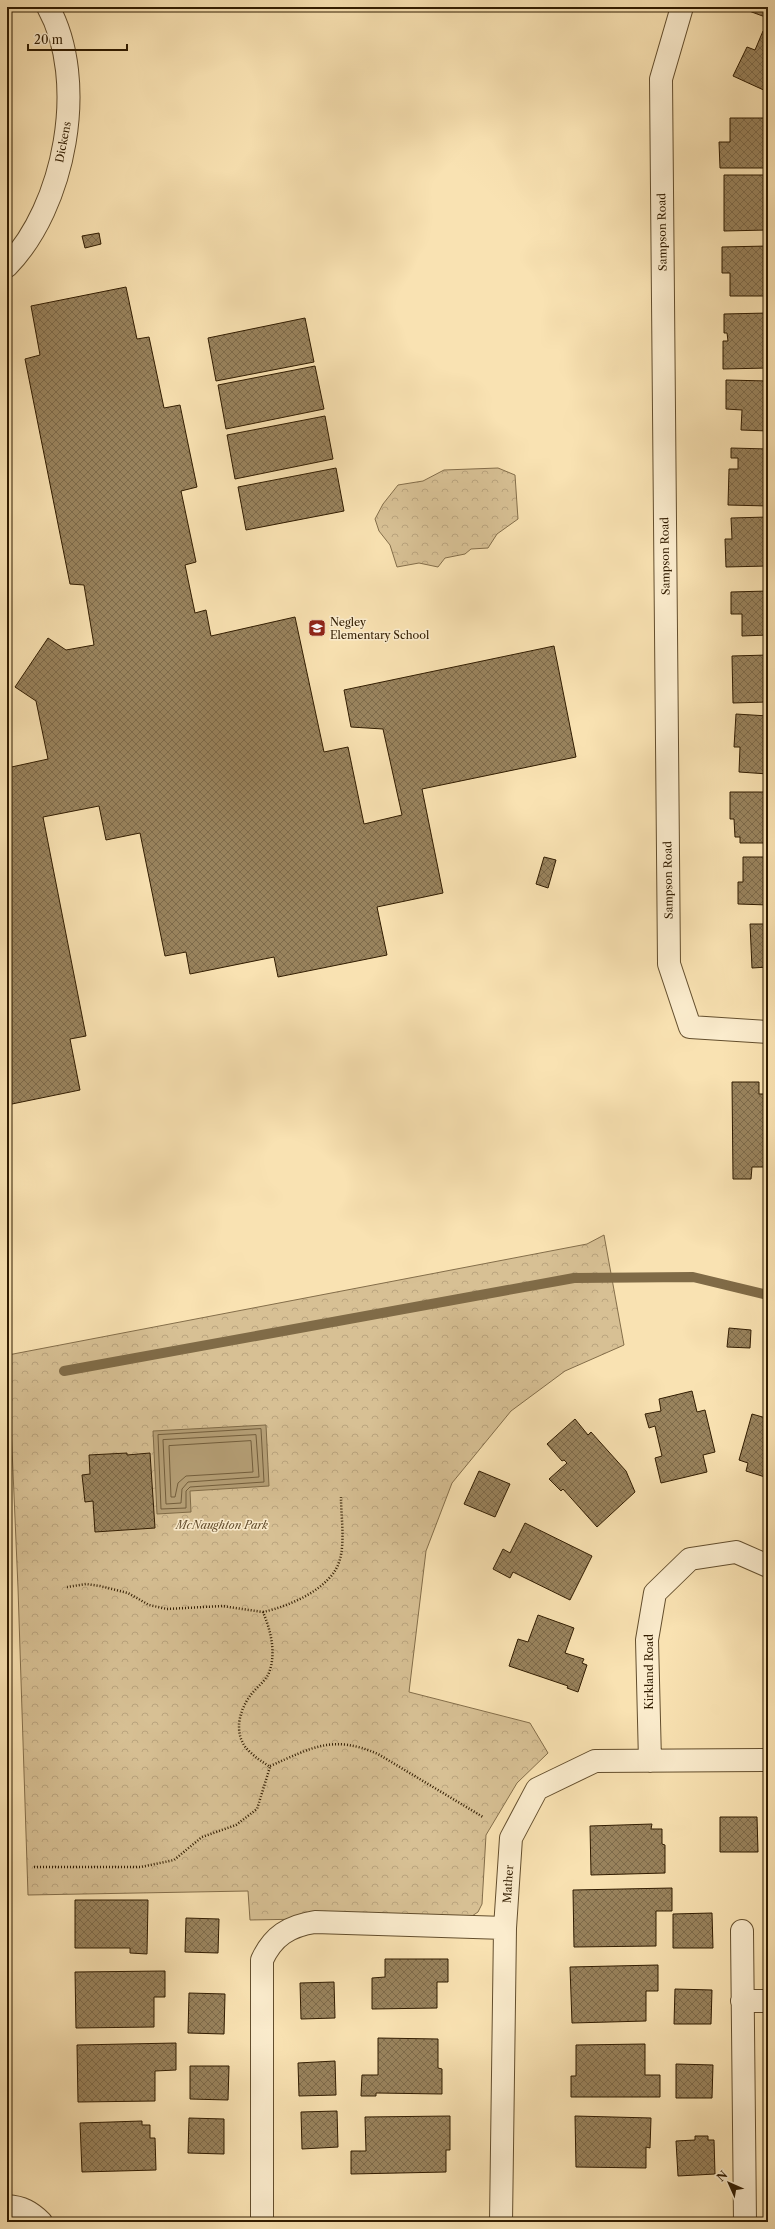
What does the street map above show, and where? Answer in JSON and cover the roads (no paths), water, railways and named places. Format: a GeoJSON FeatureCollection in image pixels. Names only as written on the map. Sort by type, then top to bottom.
{"type":"FeatureCollection","features":[{"type":"Feature","properties":{"kind":"street","name":"Dickens"},"geometry":{"type":"LineString","coordinates":[[7,266],[28,239],[44,209],[65,142],[69,108],[67,74],[63,46],[54,17],[48,7]]}},
{"type":"Feature","properties":{"kind":"street","name":"Sampson Road"},"geometry":{"type":"LineString","coordinates":[[682,7],[661,78],[669,964],[690,1027],[768,1032]]}},
{"type":"Feature","properties":{"kind":"street","name":"Kirkland Road"},"geometry":{"type":"LineString","coordinates":[[650,1761],[647,1640],[655,1593],[690,1559],[736,1552],[768,1566]]}},
{"type":"Feature","properties":{"kind":"street","name":"Mather"},"geometry":{"type":"LineString","coordinates":[[501,2222],[505,1928],[511,1838],[537,1790],[595,1761],[768,1760]]}},
{"type":"Feature","properties":{"kind":"street"},"geometry":{"type":"LineString","coordinates":[[262,2222],[262,1960],[266,1951],[276,1939],[297,1924],[315,1922],[505,1928]]}},
{"type":"Feature","properties":{"kind":"street"},"geometry":{"type":"LineString","coordinates":[[742,1931],[745,2222]]}},
{"type":"Feature","properties":{"kind":"street"},"geometry":{"type":"LineString","coordinates":[[742,2001],[768,2001]]}},
{"type":"Feature","properties":{"kind":"street"},"geometry":{"type":"LineString","coordinates":[[7,2206],[16,2206],[31,2212],[41,2222]]}},
{"type":"Feature","properties":{"kind":"water"},"geometry":{"type":"Polygon","coordinates":[[[266,1425],[269,1486],[190,1491],[191,1512],[157,1514],[153,1431],[266,1425]]]}},
{"type":"Feature","properties":{"kind":"waterway"},"geometry":{"type":"LineString","coordinates":[[64,1371],[574,1278],[693,1277],[768,1295]]}},
{"type":"Feature","properties":{"kind":"place","name":"Negley Elementary School"},"geometry":{"type":"Point","coordinates":[317,628]}},
{"type":"Feature","properties":{"kind":"park label","name":"McNaughton Park"},"geometry":{"type":"Point","coordinates":[222,1525]}}]}
